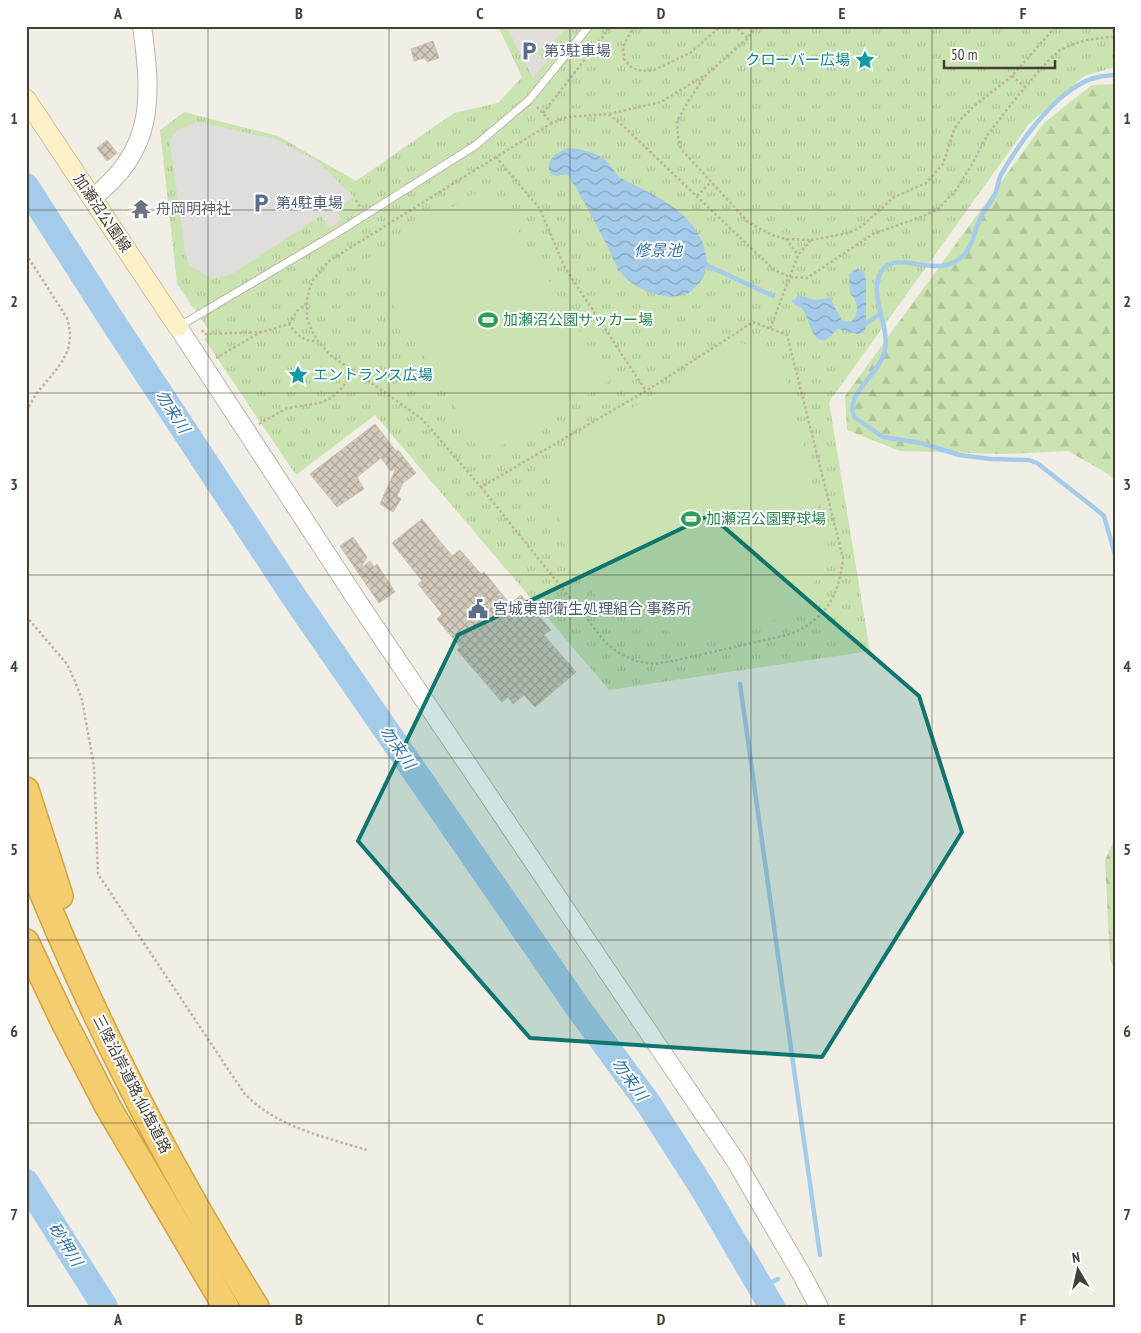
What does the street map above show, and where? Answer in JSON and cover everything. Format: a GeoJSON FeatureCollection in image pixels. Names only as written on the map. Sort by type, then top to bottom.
{"type":"FeatureCollection","features":[{"type":"Feature","properties":{"kind":"highway"},"geometry":{"type":"LineString","coordinates":[[26,790],[65,912],[94,986],[186,1187]]}},
{"type":"Feature","properties":{"kind":"highway","name":"三陸沿岸道路;仙塩道路"},"geometry":{"type":"LineString","coordinates":[[26,852],[86,994],[130,1084],[230,1266],[256,1307]]}},
{"type":"Feature","properties":{"kind":"highway","name":"三陸沿岸道路;仙塩道路"},"geometry":{"type":"LineString","coordinates":[[26,942],[63,1020],[108,1107],[226,1307]]}},
{"type":"Feature","properties":{"kind":"main road","name":"加瀬沼公園線"},"geometry":{"type":"LineString","coordinates":[[26,99],[178,327]]}},
{"type":"Feature","properties":{"kind":"street"},"geometry":{"type":"LineString","coordinates":[[92,198],[112,182],[133,155],[144,126],[148,103],[146,54],[142,26]]}},
{"type":"Feature","properties":{"kind":"street"},"geometry":{"type":"LineString","coordinates":[[178,327],[362,608],[735,1160],[819,1307]]}},
{"type":"Feature","properties":{"kind":"lane"},"geometry":{"type":"LineString","coordinates":[[178,327],[294,259],[476,145],[530,99],[588,26]]}},
{"type":"Feature","properties":{"kind":"path"},"geometry":{"type":"LineString","coordinates":[[543,113],[610,26]]}},
{"type":"Feature","properties":{"kind":"path"},"geometry":{"type":"LineString","coordinates":[[634,26],[623,47],[624,59],[632,68],[642,71],[654,70],[690,53],[721,26]]}},
{"type":"Feature","properties":{"kind":"path"},"geometry":{"type":"LineString","coordinates":[[734,26],[748,38]]}},
{"type":"Feature","properties":{"kind":"path"},"geometry":{"type":"LineString","coordinates":[[481,487],[646,391],[753,322],[787,336],[843,558],[841,579],[835,594],[826,609],[816,620],[792,634],[653,664],[636,661],[619,653],[606,643],[481,487],[422,420],[330,355],[318,341],[307,318],[307,303],[312,281],[329,261],[552,123],[567,117],[608,114],[661,102],[706,75],[748,38],[756,26]]}},
{"type":"Feature","properties":{"kind":"path"},"geometry":{"type":"LineString","coordinates":[[706,75],[677,121],[678,136],[682,149],[748,222],[774,236],[786,239],[811,240],[853,231],[862,226],[894,197],[926,183],[943,164],[954,130],[961,119],[974,106],[1012,76],[1056,26]]}},
{"type":"Feature","properties":{"kind":"path"},"geometry":{"type":"LineString","coordinates":[[608,114],[620,123],[774,270],[790,277],[807,278],[873,234],[937,210],[956,190],[988,134],[1025,86],[1059,51],[1086,40],[1115,37]]}},
{"type":"Feature","properties":{"kind":"path"},"geometry":{"type":"LineString","coordinates":[[1012,76],[1025,86]]}},
{"type":"Feature","properties":{"kind":"path"},"geometry":{"type":"LineString","coordinates":[[530,99],[552,123]]}},
{"type":"Feature","properties":{"kind":"path"},"geometry":{"type":"LineString","coordinates":[[496,157],[540,209],[565,268],[646,391]]}},
{"type":"Feature","properties":{"kind":"path"},"geometry":{"type":"LineString","coordinates":[[697,196],[711,182]]}},
{"type":"Feature","properties":{"kind":"path"},"geometry":{"type":"LineString","coordinates":[[356,200],[360,208]]}},
{"type":"Feature","properties":{"kind":"path"},"geometry":{"type":"LineString","coordinates":[[372,227],[376,232]]}},
{"type":"Feature","properties":{"kind":"path"},"geometry":{"type":"LineString","coordinates":[[786,239],[798,255]]}},
{"type":"Feature","properties":{"kind":"path"},"geometry":{"type":"LineString","coordinates":[[770,329],[798,255],[811,240]]}},
{"type":"Feature","properties":{"kind":"path"},"geometry":{"type":"LineString","coordinates":[[26,254],[67,318],[70,329],[70,344],[65,357],[56,371],[39,390],[26,411]]}},
{"type":"Feature","properties":{"kind":"path"},"geometry":{"type":"LineString","coordinates":[[212,360],[262,332],[289,324],[297,311],[307,303]]}},
{"type":"Feature","properties":{"kind":"path"},"geometry":{"type":"LineString","coordinates":[[289,324],[297,334],[306,340],[318,341]]}},
{"type":"Feature","properties":{"kind":"path"},"geometry":{"type":"LineString","coordinates":[[202,330],[204,334],[262,332]]}},
{"type":"Feature","properties":{"kind":"path"},"geometry":{"type":"LineString","coordinates":[[255,426],[287,408],[320,403],[332,398],[354,372]]}},
{"type":"Feature","properties":{"kind":"path"},"geometry":{"type":"LineString","coordinates":[[26,616],[67,664],[82,700],[94,766],[98,874],[239,1085],[253,1103],[262,1110],[307,1131],[368,1150]]}},
{"type":"Feature","properties":{"kind":"highlighted area"},"geometry":{"type":"Polygon","coordinates":[[[710,515],[919,696],[962,832],[822,1057],[530,1038],[358,841],[458,635],[710,515]]]}},
{"type":"Feature","properties":{"kind":"green space"},"geometry":{"type":"Polygon","coordinates":[[[498,26],[1115,26],[1115,67],[1084,76],[1029,124],[829,402],[870,651],[609,690],[375,415],[296,475],[205,340],[208,329],[177,284],[160,130],[184,112],[278,136],[356,181],[454,113],[498,103],[522,77],[498,26]]]}},
{"type":"Feature","properties":{"kind":"green space"},"geometry":{"type":"Polygon","coordinates":[[[1115,84],[1115,481],[1108,474],[1068,451],[1006,454],[900,451],[847,430],[845,396],[1044,123],[1092,85],[1115,84]]]}},
{"type":"Feature","properties":{"kind":"green space","name":"加瀬沼公園サッカー場"},"geometry":{"type":"Polygon","coordinates":[[[490,184],[610,381],[485,456],[366,259],[490,184]]]}},
{"type":"Feature","properties":{"kind":"green space","name":"加瀬沼公園野球場"},"geometry":{"type":"Polygon","coordinates":[[[739,341],[783,365],[831,557],[807,595],[784,616],[728,639],[696,639],[639,624],[605,608],[567,559],[554,481],[561,453],[739,341]]]}},
{"type":"Feature","properties":{"kind":"green space"},"geometry":{"type":"Polygon","coordinates":[[[1115,839],[1115,973],[1110,959],[1105,860],[1115,839]]]}},
{"type":"Feature","properties":{"kind":"shaded area","name":"第3駐車場"},"geometry":{"type":"Polygon","coordinates":[[[506,26],[568,26],[547,49],[544,45],[540,48],[538,54],[541,58],[548,60],[533,78],[506,26]]]}},
{"type":"Feature","properties":{"kind":"shaded area","name":"第4駐車場"},"geometry":{"type":"Polygon","coordinates":[[[198,122],[275,139],[316,160],[354,197],[335,209],[342,220],[329,228],[321,216],[230,275],[212,279],[189,265],[186,257],[170,144],[171,138],[178,130],[198,122]]]}},
{"type":"Feature","properties":{"kind":"water","name":"修景池"},"geometry":{"type":"Polygon","coordinates":[[[568,148],[584,150],[601,157],[619,177],[660,198],[677,210],[693,226],[702,240],[707,265],[701,280],[691,291],[678,296],[662,296],[640,288],[627,279],[616,265],[587,207],[567,174],[556,176],[550,173],[549,164],[553,157],[568,148]]]}},
{"type":"Feature","properties":{"kind":"water"},"geometry":{"type":"Polygon","coordinates":[[[856,269],[864,273],[866,280],[866,328],[863,333],[857,334],[837,329],[828,338],[821,340],[816,337],[801,306],[796,302],[796,297],[803,296],[816,300],[833,297],[832,302],[842,320],[852,321],[855,318],[857,307],[850,293],[849,274],[856,269]]]}},
{"type":"Feature","properties":{"kind":"building"},"geometry":{"type":"Polygon","coordinates":[[[433,41],[439,58],[427,62],[425,58],[414,61],[411,49],[433,41]]]}},
{"type":"Feature","properties":{"kind":"building"},"geometry":{"type":"Polygon","coordinates":[[[107,140],[117,153],[107,161],[97,148],[107,140]]]}},
{"type":"Feature","properties":{"kind":"building"},"geometry":{"type":"Polygon","coordinates":[[[375,424],[416,473],[403,483],[397,496],[401,499],[393,512],[380,504],[396,468],[391,471],[381,458],[357,477],[364,489],[337,507],[310,474],[375,424]]]}},
{"type":"Feature","properties":{"kind":"building"},"geometry":{"type":"Polygon","coordinates":[[[422,519],[452,556],[460,550],[481,574],[484,572],[510,604],[521,595],[551,630],[544,635],[576,672],[535,707],[524,695],[513,704],[508,697],[502,702],[457,650],[460,647],[437,619],[442,614],[418,584],[422,581],[392,543],[422,519]]]}},
{"type":"Feature","properties":{"kind":"building"},"geometry":{"type":"Polygon","coordinates":[[[353,537],[367,557],[360,569],[370,561],[374,567],[377,564],[395,592],[379,603],[340,546],[353,537]]]}},
{"type":"Feature","properties":{"kind":"waterway"},"geometry":{"type":"LineString","coordinates":[[1115,75],[1102,76],[1082,83],[1070,90],[1047,111],[1027,135],[1001,175],[995,194],[981,217],[970,246],[964,255],[953,263],[942,266],[897,262],[888,265],[881,272],[877,290],[885,331],[885,350],[879,365],[858,392],[853,408],[854,417],[883,437],[921,443],[959,455],[991,459],[1029,460],[1037,463],[1104,516],[1115,555]]}},
{"type":"Feature","properties":{"kind":"waterway","name":"勿来川"},"geometry":{"type":"LineString","coordinates":[[26,186],[294,597],[579,1009],[648,1103],[703,1189],[772,1307]]}},
{"type":"Feature","properties":{"kind":"waterway"},"geometry":{"type":"LineString","coordinates":[[702,263],[773,296]]}},
{"type":"Feature","properties":{"kind":"waterway"},"geometry":{"type":"LineString","coordinates":[[794,301],[806,309]]}},
{"type":"Feature","properties":{"kind":"waterway"},"geometry":{"type":"LineString","coordinates":[[864,325],[881,313]]}},
{"type":"Feature","properties":{"kind":"waterway"},"geometry":{"type":"LineString","coordinates":[[740,684],[820,1255]]}},
{"type":"Feature","properties":{"kind":"waterway","name":"砂押川"},"geometry":{"type":"LineString","coordinates":[[26,1182],[105,1307]]}},
{"type":"Feature","properties":{"kind":"waterway"},"geometry":{"type":"LineString","coordinates":[[762,1287],[778,1279]]}},
{"type":"Feature","properties":{"kind":"place","name":"第3駐車場"},"geometry":{"type":"Point","coordinates":[529,51]}},
{"type":"Feature","properties":{"kind":"place","name":"クローバー広場"},"geometry":{"type":"Point","coordinates":[865,60]}},
{"type":"Feature","properties":{"kind":"place","name":"第4駐車場"},"geometry":{"type":"Point","coordinates":[261,203]}},
{"type":"Feature","properties":{"kind":"place","name":"舟岡明神社"},"geometry":{"type":"Point","coordinates":[141,209]}},
{"type":"Feature","properties":{"kind":"place","name":"加瀬沼公園サッカー場"},"geometry":{"type":"Point","coordinates":[488,320]}},
{"type":"Feature","properties":{"kind":"place","name":"エントランス広場"},"geometry":{"type":"Point","coordinates":[298,375]}},
{"type":"Feature","properties":{"kind":"place","name":"加瀬沼公園野球場"},"geometry":{"type":"Point","coordinates":[691,519]}},
{"type":"Feature","properties":{"kind":"place","name":"宮城東部衛生処理組合 事務所"},"geometry":{"type":"Point","coordinates":[478,609]}}]}
